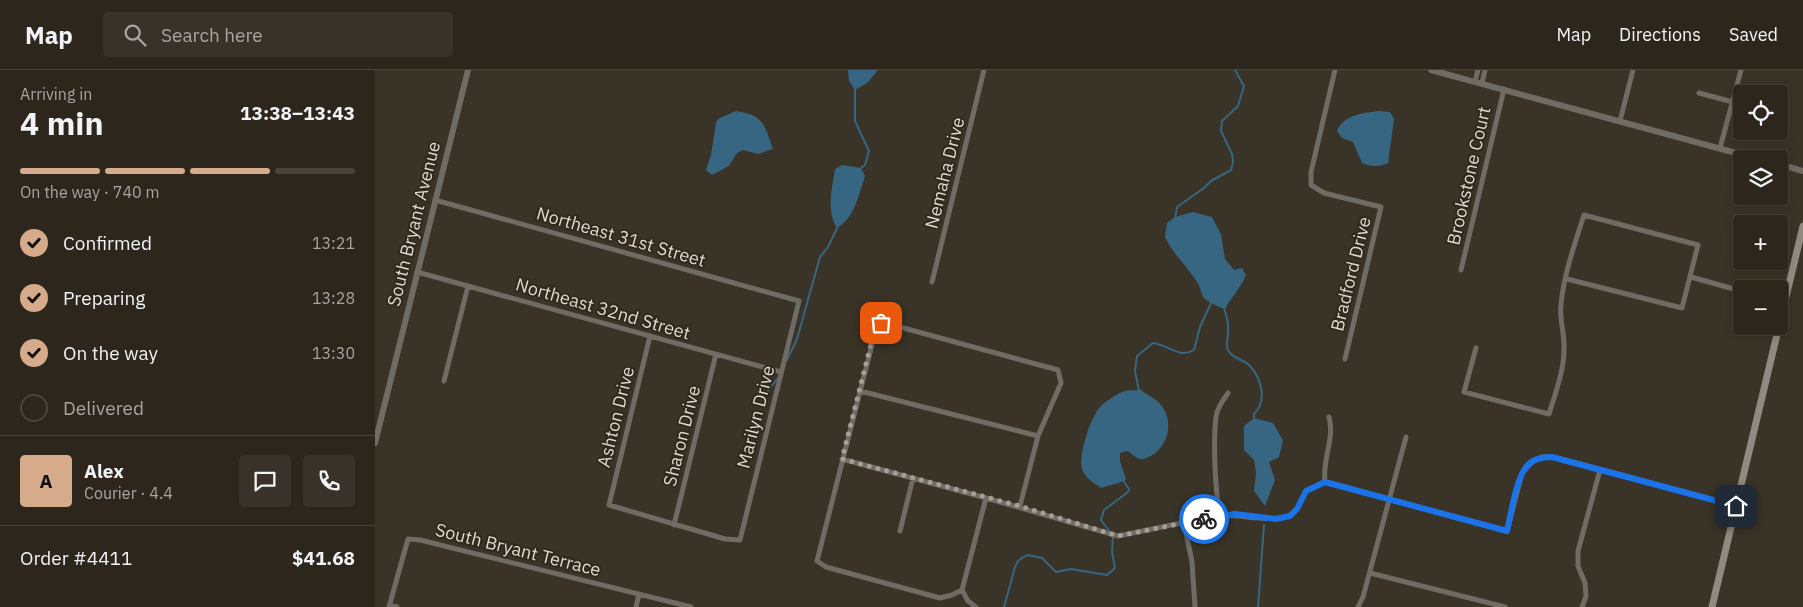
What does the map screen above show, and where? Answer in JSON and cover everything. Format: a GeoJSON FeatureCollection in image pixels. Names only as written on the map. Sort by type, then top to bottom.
{"type":"FeatureCollection","features":[{"type":"Feature","properties":{"kind":"main road"},"geometry":{"type":"LineString","coordinates":[[1788,280],[1803,226]]}},
{"type":"Feature","properties":{"kind":"main road"},"geometry":{"type":"LineString","coordinates":[[1712,607],[1777,335]]}},
{"type":"Feature","properties":{"kind":"street","name":"South Bryant Avenue"},"geometry":{"type":"LineString","coordinates":[[375,443],[468,70]]}},
{"type":"Feature","properties":{"kind":"street","name":"Nemaha Drive"},"geometry":{"type":"LineString","coordinates":[[932,282],[984,70]]}},
{"type":"Feature","properties":{"kind":"street","name":"Bradford Drive"},"geometry":{"type":"LineString","coordinates":[[1335,70],[1311,172],[1311,185],[1324,193],[1381,207],[1345,359]]}},
{"type":"Feature","properties":{"kind":"street"},"geometry":{"type":"LineString","coordinates":[[1431,70],[1733,152]]}},
{"type":"Feature","properties":{"kind":"street"},"geometry":{"type":"LineString","coordinates":[[1479,70],[1479,82]]}},
{"type":"Feature","properties":{"kind":"street"},"geometry":{"type":"LineString","coordinates":[[1479,82],[1485,70]]}},
{"type":"Feature","properties":{"kind":"street"},"geometry":{"type":"LineString","coordinates":[[1620,121],[1633,70]]}},
{"type":"Feature","properties":{"kind":"street"},"geometry":{"type":"LineString","coordinates":[[1737,85],[1741,70]]}},
{"type":"Feature","properties":{"kind":"street","name":"Brookstone Court"},"geometry":{"type":"LineString","coordinates":[[1461,270],[1504,89]]}},
{"type":"Feature","properties":{"kind":"street"},"geometry":{"type":"LineString","coordinates":[[1699,93],[1733,102],[1720,148]]}},
{"type":"Feature","properties":{"kind":"street"},"geometry":{"type":"LineString","coordinates":[[1788,166],[1803,170]]}},
{"type":"Feature","properties":{"kind":"street","name":"Northeast 31st Street"},"geometry":{"type":"LineString","coordinates":[[435,200],[799,301]]}},
{"type":"Feature","properties":{"kind":"street"},"geometry":{"type":"LineString","coordinates":[[1475,348],[1464,392],[1549,414],[1564,355],[1560,316],[1567,279],[1584,214],[1698,245],[1682,308],[1567,279]]}},
{"type":"Feature","properties":{"kind":"street","name":"Northeast 32nd Street"},"geometry":{"type":"LineString","coordinates":[[417,272],[781,372]]}},
{"type":"Feature","properties":{"kind":"street"},"geometry":{"type":"LineString","coordinates":[[1691,277],[1733,288]]}},
{"type":"Feature","properties":{"kind":"street"},"geometry":{"type":"LineString","coordinates":[[444,381],[468,286]]}},
{"type":"Feature","properties":{"kind":"street","name":"Marilyn Drive"},"geometry":{"type":"LineString","coordinates":[[674,524],[725,539],[740,540],[799,301]]}},
{"type":"Feature","properties":{"kind":"street"},"geometry":{"type":"LineString","coordinates":[[962,590],[952,596],[939,598],[818,564],[817,553],[877,325],[885,323],[1058,370],[1061,383],[1038,436],[1020,506]]}},
{"type":"Feature","properties":{"kind":"street","name":"Ashton Drive"},"geometry":{"type":"LineString","coordinates":[[650,336],[609,505],[674,524]]}},
{"type":"Feature","properties":{"kind":"street","name":"Sharon Drive"},"geometry":{"type":"LineString","coordinates":[[674,524],[716,354]]}},
{"type":"Feature","properties":{"kind":"street"},"geometry":{"type":"LineString","coordinates":[[860,391],[1038,436]]}},
{"type":"Feature","properties":{"kind":"street"},"geometry":{"type":"LineString","coordinates":[[1220,515],[1217,500],[1216,417],[1221,404],[1229,393]]}},
{"type":"Feature","properties":{"kind":"street"},"geometry":{"type":"LineString","coordinates":[[1325,482],[1325,456],[1332,431],[1329,417]]}},
{"type":"Feature","properties":{"kind":"street"},"geometry":{"type":"LineString","coordinates":[[1359,607],[1370,573],[1406,437]]}},
{"type":"Feature","properties":{"kind":"street"},"geometry":{"type":"LineString","coordinates":[[842,459],[1020,506],[1118,536],[1220,515],[1235,514],[1276,519],[1290,516],[1297,509],[1306,491],[1325,482],[1507,531],[1522,473],[1533,461],[1542,457],[1552,457],[1736,506]]}},
{"type":"Feature","properties":{"kind":"street"},"geometry":{"type":"LineString","coordinates":[[1582,607],[1586,596],[1585,583],[1578,566],[1577,551],[1600,470]]}},
{"type":"Feature","properties":{"kind":"street"},"geometry":{"type":"LineString","coordinates":[[900,531],[913,478]]}},
{"type":"Feature","properties":{"kind":"street"},"geometry":{"type":"LineString","coordinates":[[976,607],[968,601],[962,590],[986,498]]}},
{"type":"Feature","properties":{"kind":"street"},"geometry":{"type":"LineString","coordinates":[[1184,523],[1192,562],[1195,607]]}},
{"type":"Feature","properties":{"kind":"street","name":"South Bryant Terrace"},"geometry":{"type":"LineString","coordinates":[[390,606],[408,539],[420,540],[691,607]]}},
{"type":"Feature","properties":{"kind":"street"},"geometry":{"type":"LineString","coordinates":[[1370,573],[1505,607]]}},
{"type":"Feature","properties":{"kind":"street"},"geometry":{"type":"LineString","coordinates":[[636,607],[639,594]]}},
{"type":"Feature","properties":{"kind":"street"},"geometry":{"type":"LineString","coordinates":[[390,606],[397,607]]}},
{"type":"Feature","properties":{"kind":"water"},"geometry":{"type":"Polygon","coordinates":[[[848,70],[878,70],[867,83],[855,90],[849,81],[848,70]]]}},
{"type":"Feature","properties":{"kind":"water"},"geometry":{"type":"Polygon","coordinates":[[[736,111],[752,115],[762,123],[773,149],[758,154],[743,150],[737,153],[729,166],[712,175],[706,170],[711,155],[716,123],[718,119],[736,111]]]}},
{"type":"Feature","properties":{"kind":"water"},"geometry":{"type":"Polygon","coordinates":[[[1379,111],[1390,112],[1394,119],[1388,163],[1372,166],[1362,163],[1353,142],[1342,138],[1337,131],[1344,121],[1355,115],[1379,111]]]}},
{"type":"Feature","properties":{"kind":"water"},"geometry":{"type":"Polygon","coordinates":[[[842,165],[861,168],[865,176],[852,212],[843,224],[837,228],[832,214],[831,192],[835,169],[842,165]]]}},
{"type":"Feature","properties":{"kind":"water"},"geometry":{"type":"Polygon","coordinates":[[[1193,212],[1212,217],[1221,234],[1225,259],[1234,270],[1242,268],[1246,275],[1225,309],[1205,299],[1197,282],[1165,237],[1167,223],[1175,217],[1193,212]]]}},
{"type":"Feature","properties":{"kind":"water"},"geometry":{"type":"Polygon","coordinates":[[[1140,389],[1159,403],[1165,411],[1168,425],[1166,439],[1157,451],[1144,459],[1138,458],[1127,451],[1120,453],[1120,461],[1126,479],[1101,488],[1087,478],[1082,469],[1082,455],[1090,426],[1098,410],[1107,401],[1127,390],[1140,389]]]}},
{"type":"Feature","properties":{"kind":"water"},"geometry":{"type":"Polygon","coordinates":[[[1254,418],[1273,423],[1283,440],[1279,457],[1269,462],[1275,480],[1265,506],[1254,491],[1256,473],[1254,460],[1244,450],[1244,426],[1254,418]]]}},
{"type":"Feature","properties":{"kind":"waterway"},"geometry":{"type":"LineString","coordinates":[[1175,219],[1177,207],[1211,181],[1231,170],[1232,154],[1221,131],[1222,121],[1238,106],[1244,86],[1235,70]]}},
{"type":"Feature","properties":{"kind":"waterway"},"geometry":{"type":"LineString","coordinates":[[855,89],[855,121],[869,151],[865,165],[861,168]]}},
{"type":"Feature","properties":{"kind":"waterway"},"geometry":{"type":"LineString","coordinates":[[787,360],[797,339],[820,257],[828,247],[838,226]]}},
{"type":"Feature","properties":{"kind":"waterway"},"geometry":{"type":"LineString","coordinates":[[1139,391],[1135,371],[1137,356],[1153,343],[1184,353],[1194,350],[1200,327],[1211,303]]}},
{"type":"Feature","properties":{"kind":"waterway"},"geometry":{"type":"LineString","coordinates":[[1224,308],[1228,324],[1228,350],[1232,355],[1250,366],[1258,377],[1260,384],[1261,403],[1254,414],[1254,419]]}},
{"type":"Feature","properties":{"kind":"waterway"},"geometry":{"type":"LineString","coordinates":[[762,399],[777,379]]}},
{"type":"Feature","properties":{"kind":"waterway"},"geometry":{"type":"LineString","coordinates":[[1110,532],[1101,520],[1104,510],[1128,492],[1129,489],[1123,480]]}},
{"type":"Feature","properties":{"kind":"waterway"},"geometry":{"type":"LineString","coordinates":[[1258,607],[1264,525]]}},
{"type":"Feature","properties":{"kind":"waterway"},"geometry":{"type":"LineString","coordinates":[[1004,607],[1015,567],[1018,561],[1027,555],[1042,558],[1056,572],[1071,569],[1107,575],[1115,568],[1112,552],[1113,536]]}},
{"type":"Feature","properties":{"kind":"way so far"},"geometry":{"type":"LineString","coordinates":[[881,323],[875,328],[842,459],[1020,506],[1118,536],[1204,519]]}},
{"type":"Feature","properties":{"kind":"route"},"geometry":{"type":"LineString","coordinates":[[1204,519],[1235,514],[1276,519],[1290,516],[1297,509],[1306,491],[1325,482],[1507,531],[1522,473],[1533,461],[1542,457],[1552,457],[1736,506]]}}]}
